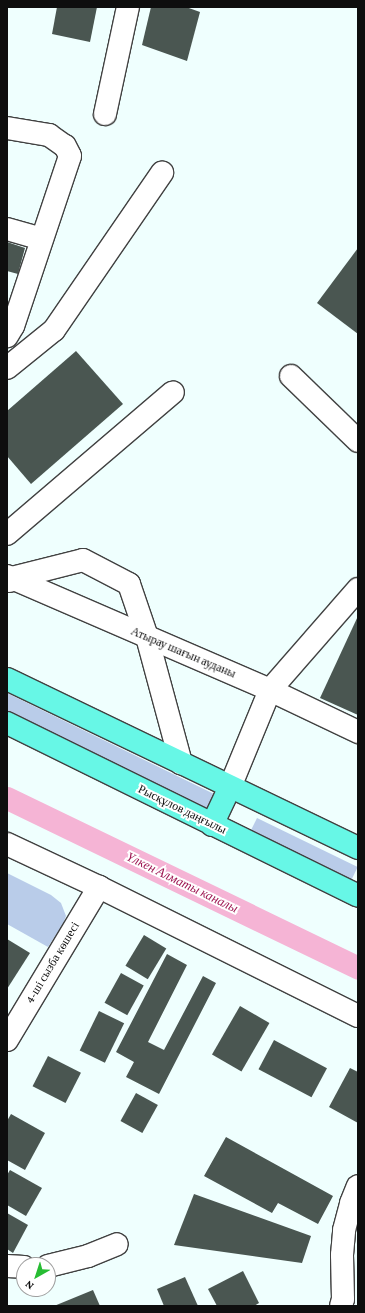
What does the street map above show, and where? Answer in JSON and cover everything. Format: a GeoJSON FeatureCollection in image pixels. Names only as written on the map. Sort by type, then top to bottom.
{"type":"FeatureCollection","features":[{"type":"Feature","properties":{"kind":"main road"},"geometry":{"type":"LineString","coordinates":[[7,679],[358,848]]}},
{"type":"Feature","properties":{"kind":"main road","name":"Рысқұлов даңғылы"},"geometry":{"type":"LineString","coordinates":[[7,723],[358,896]]}},
{"type":"Feature","properties":{"kind":"main road"},"geometry":{"type":"LineString","coordinates":[[212,825],[230,787]]}},
{"type":"Feature","properties":{"kind":"street"},"geometry":{"type":"LineString","coordinates":[[105,114],[128,7]]}},
{"type":"Feature","properties":{"kind":"street"},"geometry":{"type":"LineString","coordinates":[[7,128],[49,135],[65,146],[70,156],[13,326],[7,336]]}},
{"type":"Feature","properties":{"kind":"street"},"geometry":{"type":"LineString","coordinates":[[7,368],[54,330],[162,173]]}},
{"type":"Feature","properties":{"kind":"street"},"geometry":{"type":"LineString","coordinates":[[7,229],[42,238]]}},
{"type":"Feature","properties":{"kind":"street"},"geometry":{"type":"LineString","coordinates":[[291,376],[358,441]]}},
{"type":"Feature","properties":{"kind":"street"},"geometry":{"type":"LineString","coordinates":[[7,534],[174,392]]}},
{"type":"Feature","properties":{"kind":"street"},"geometry":{"type":"LineString","coordinates":[[9,579],[83,560],[129,584],[147,637],[181,763]]}},
{"type":"Feature","properties":{"kind":"street","name":"Атырау шағын ауданы"},"geometry":{"type":"LineString","coordinates":[[9,579],[270,690],[358,732]]}},
{"type":"Feature","properties":{"kind":"street"},"geometry":{"type":"LineString","coordinates":[[230,787],[270,690],[358,589]]}},
{"type":"Feature","properties":{"kind":"street"},"geometry":{"type":"LineString","coordinates":[[7,844],[99,887],[358,1016]]}},
{"type":"Feature","properties":{"kind":"street","name":"4-ші сызба көшесі"},"geometry":{"type":"LineString","coordinates":[[7,1040],[99,887]]}},
{"type":"Feature","properties":{"kind":"street"},"geometry":{"type":"LineString","coordinates":[[341,1306],[343,1299],[342,1255],[344,1230],[350,1203],[358,1186]]}},
{"type":"Feature","properties":{"kind":"street"},"geometry":{"type":"LineString","coordinates":[[56,1264],[88,1256],[117,1244]]}},
{"type":"Feature","properties":{"kind":"shaded area"},"geometry":{"type":"Polygon","coordinates":[[[7,693],[215,794],[205,814],[7,717],[7,693]]]}},
{"type":"Feature","properties":{"kind":"shaded area"},"geometry":{"type":"Polygon","coordinates":[[[257,818],[358,867],[352,880],[251,831],[257,818]]]}},
{"type":"Feature","properties":{"kind":"shaded area"},"geometry":{"type":"Polygon","coordinates":[[[7,873],[51,895],[61,903],[66,916],[63,924],[48,947],[7,924],[7,873]]]}},
{"type":"Feature","properties":{"kind":"building"},"geometry":{"type":"Polygon","coordinates":[[[57,7],[97,7],[90,42],[52,34],[57,7]]]}},
{"type":"Feature","properties":{"kind":"building"},"geometry":{"type":"Polygon","coordinates":[[[151,7],[186,7],[200,12],[187,61],[142,45],[151,7]]]}},
{"type":"Feature","properties":{"kind":"building"},"geometry":{"type":"Polygon","coordinates":[[[7,242],[25,248],[18,274],[7,271],[7,242]]]}},
{"type":"Feature","properties":{"kind":"building"},"geometry":{"type":"Polygon","coordinates":[[[358,248],[358,334],[317,303],[358,248]]]}},
{"type":"Feature","properties":{"kind":"building"},"geometry":{"type":"Polygon","coordinates":[[[76,351],[123,404],[31,484],[7,456],[7,411],[76,351]]]}},
{"type":"Feature","properties":{"kind":"building"},"geometry":{"type":"Polygon","coordinates":[[[358,616],[358,715],[320,698],[358,616]]]}},
{"type":"Feature","properties":{"kind":"building"},"geometry":{"type":"Polygon","coordinates":[[[144,935],[166,948],[148,979],[125,966],[144,935]]]}},
{"type":"Feature","properties":{"kind":"building"},"geometry":{"type":"Polygon","coordinates":[[[7,939],[30,953],[7,989],[7,939]]]}},
{"type":"Feature","properties":{"kind":"building"},"geometry":{"type":"Polygon","coordinates":[[[167,954],[187,965],[148,1042],[164,1050],[203,976],[216,983],[159,1094],[126,1077],[134,1062],[116,1052],[167,954]]]}},
{"type":"Feature","properties":{"kind":"building"},"geometry":{"type":"Polygon","coordinates":[[[121,973],[144,986],[127,1015],[105,1003],[121,973]]]}},
{"type":"Feature","properties":{"kind":"building"},"geometry":{"type":"Polygon","coordinates":[[[240,1006],[269,1023],[241,1071],[212,1054],[240,1006]]]}},
{"type":"Feature","properties":{"kind":"building"},"geometry":{"type":"Polygon","coordinates":[[[99,1011],[124,1023],[105,1063],[80,1051],[99,1011]]]}},
{"type":"Feature","properties":{"kind":"building"},"geometry":{"type":"Polygon","coordinates":[[[274,1040],[327,1068],[311,1097],[259,1069],[274,1040]]]}},
{"type":"Feature","properties":{"kind":"building"},"geometry":{"type":"Polygon","coordinates":[[[48,1056],[81,1073],[66,1103],[33,1086],[48,1056]]]}},
{"type":"Feature","properties":{"kind":"building"},"geometry":{"type":"Polygon","coordinates":[[[350,1068],[358,1072],[358,1123],[329,1107],[350,1068]]]}},
{"type":"Feature","properties":{"kind":"building"},"geometry":{"type":"Polygon","coordinates":[[[136,1093],[158,1105],[142,1133],[120,1121],[136,1093]]]}},
{"type":"Feature","properties":{"kind":"building"},"geometry":{"type":"Polygon","coordinates":[[[11,1114],[45,1133],[25,1170],[7,1160],[7,1121],[11,1114]]]}},
{"type":"Feature","properties":{"kind":"building"},"geometry":{"type":"Polygon","coordinates":[[[226,1137],[333,1196],[318,1224],[278,1203],[272,1213],[204,1176],[226,1137]]]}},
{"type":"Feature","properties":{"kind":"building"},"geometry":{"type":"Polygon","coordinates":[[[10,1170],[42,1188],[26,1216],[7,1205],[7,1175],[10,1170]]]}},
{"type":"Feature","properties":{"kind":"building"},"geometry":{"type":"Polygon","coordinates":[[[194,1194],[311,1236],[302,1263],[174,1245],[194,1194]]]}},
{"type":"Feature","properties":{"kind":"building"},"geometry":{"type":"Polygon","coordinates":[[[7,1213],[28,1225],[13,1253],[7,1249],[7,1213]]]}},
{"type":"Feature","properties":{"kind":"building"},"geometry":{"type":"Polygon","coordinates":[[[243,1271],[259,1303],[254,1306],[217,1306],[208,1289],[243,1271]]]}},
{"type":"Feature","properties":{"kind":"building"},"geometry":{"type":"Polygon","coordinates":[[[185,1277],[198,1306],[164,1306],[157,1289],[185,1277]]]}},
{"type":"Feature","properties":{"kind":"building"},"geometry":{"type":"Polygon","coordinates":[[[93,1290],[100,1306],[54,1306],[93,1290]]]}},
{"type":"Feature","properties":{"kind":"waterway","name":"Үлкен Алматы каналы"},"geometry":{"type":"LineString","coordinates":[[7,798],[358,968]]}}]}
